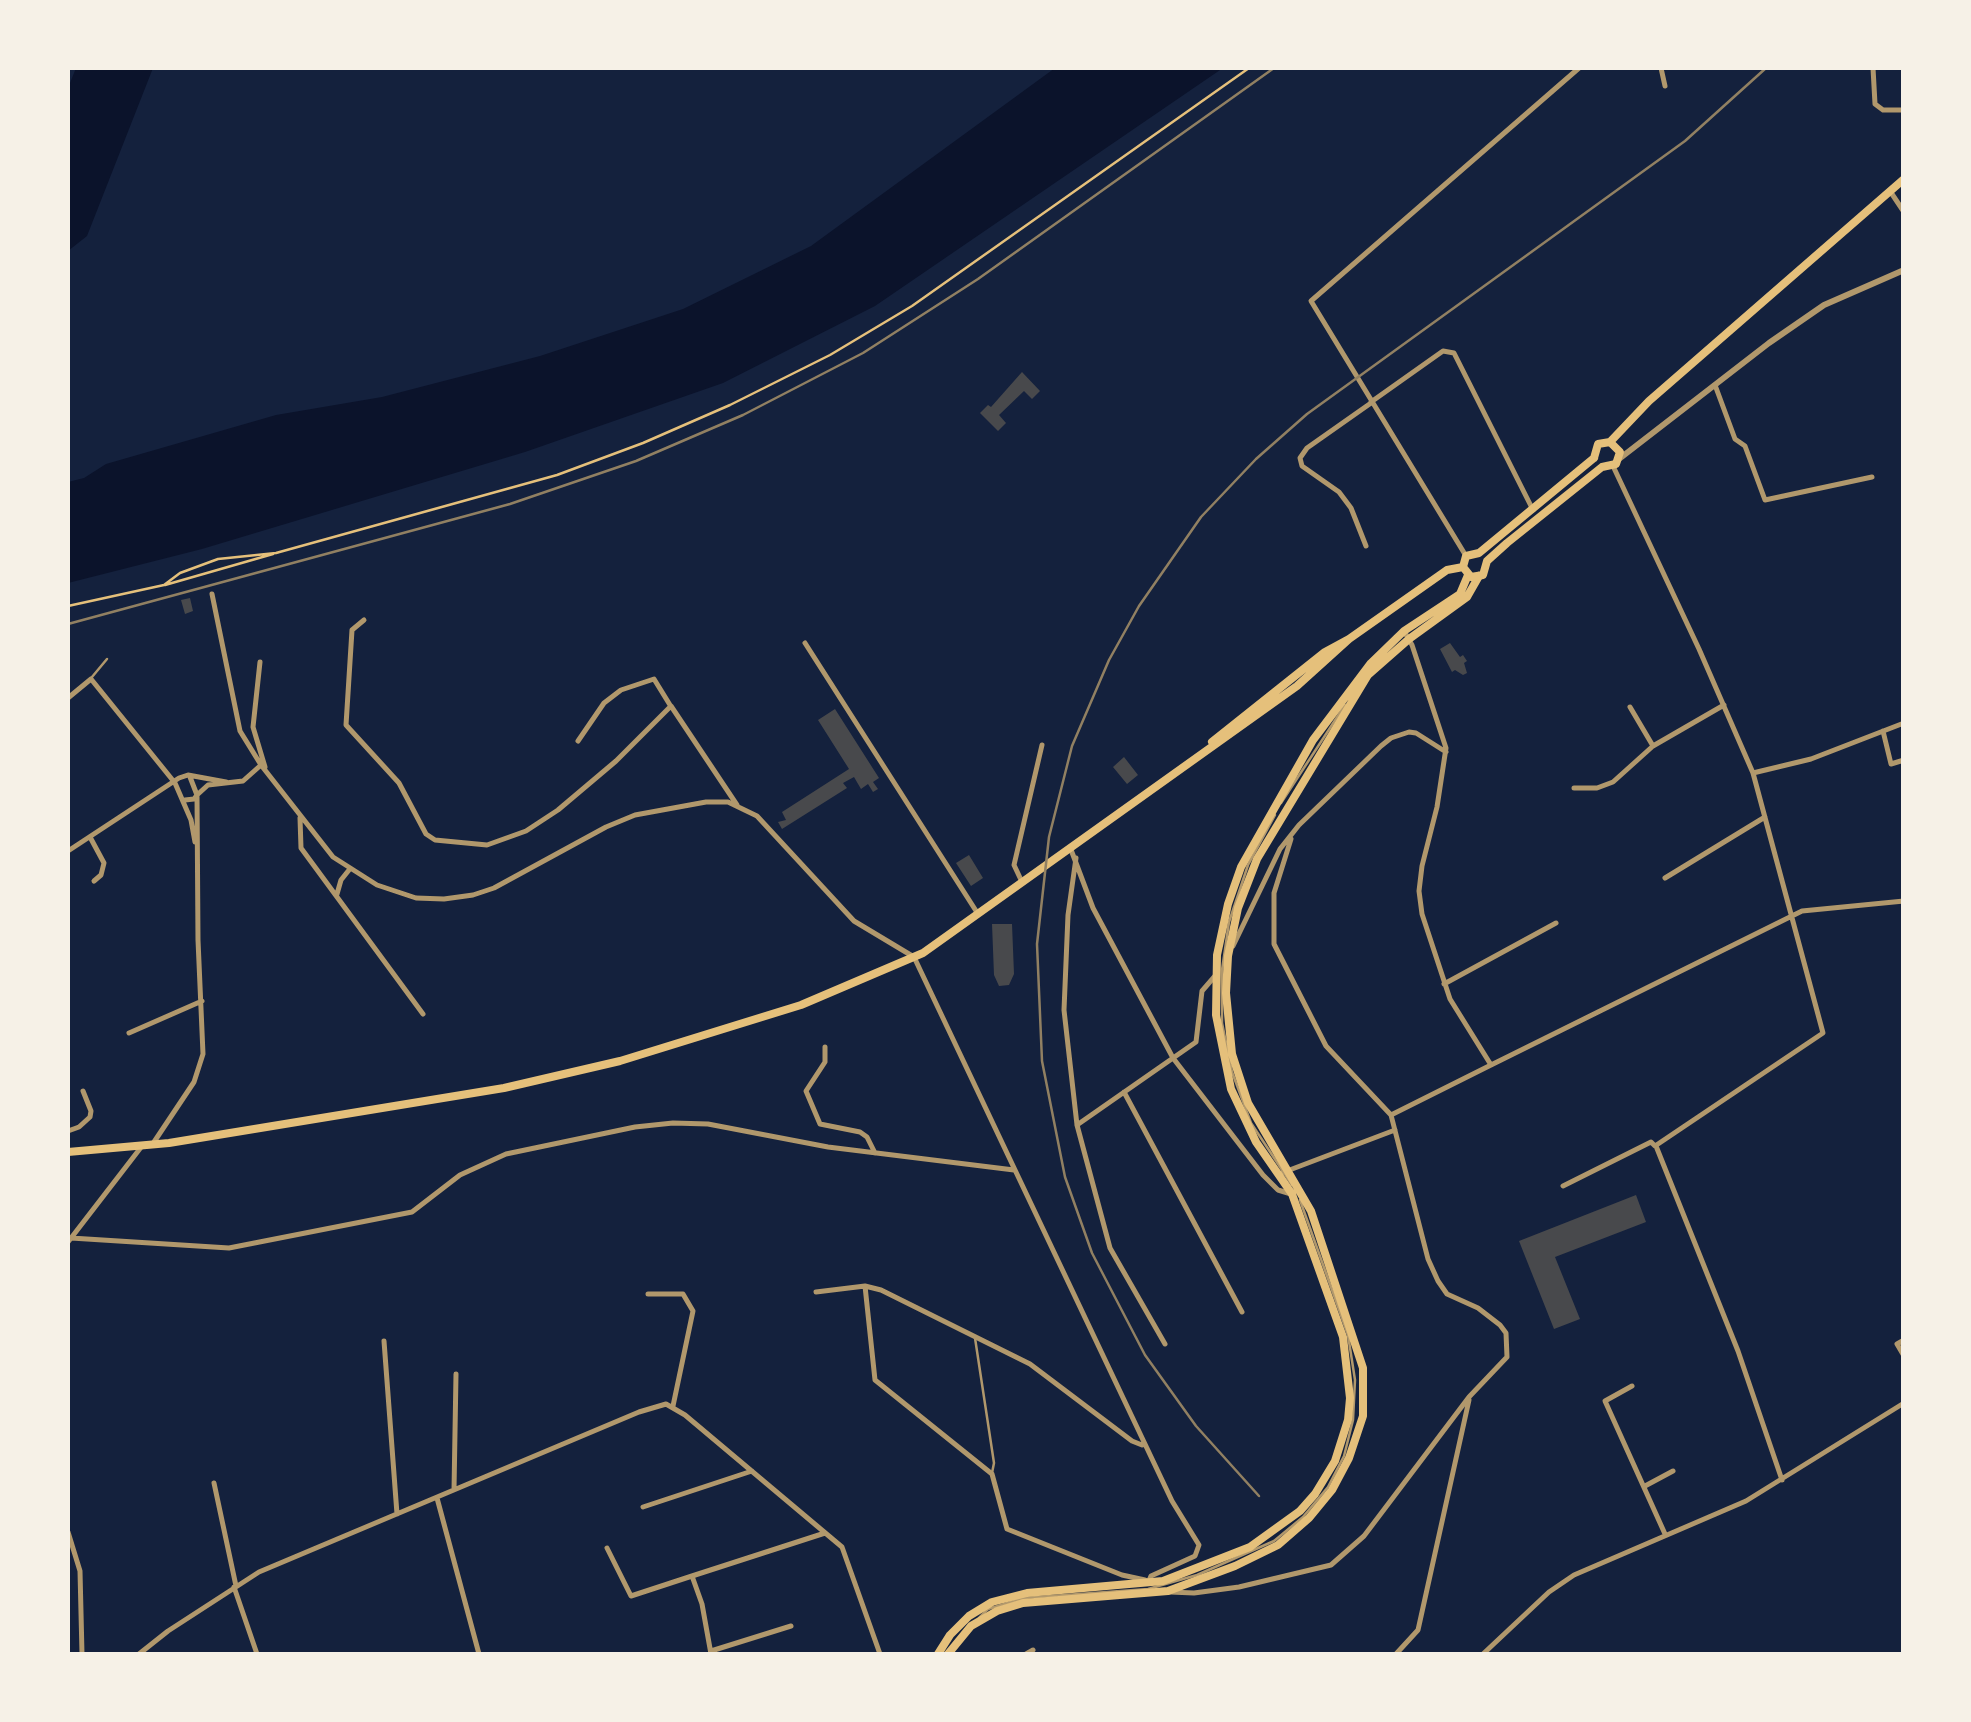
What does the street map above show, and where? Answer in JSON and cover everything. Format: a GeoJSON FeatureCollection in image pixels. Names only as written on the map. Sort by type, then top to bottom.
{"type":"FeatureCollection","features":[{"type":"Feature","properties":{"kind":"main road"},"geometry":{"type":"LineString","coordinates":[[948,1654],[971,1626],[1023,1602],[1148,1586],[1219,1561],[1276,1531],[1315,1494],[1340,1447],[1350,1398],[1347,1356],[1284,1172],[1248,1103],[1232,1054],[1226,994],[1228,956],[1238,908],[1257,859],[1368,675],[1407,635],[1467,598],[1485,572],[1487,561],[1602,467],[1616,462],[1614,445],[1649,401],[1904,178]]}},
{"type":"Feature","properties":{"kind":"main road"},"geometry":{"type":"LineString","coordinates":[[938,1654],[969,1616],[1007,1596],[1148,1586],[1168,1590],[1197,1582],[1278,1545],[1309,1518],[1332,1490],[1359,1436],[1364,1416],[1363,1368],[1311,1211],[1248,1129],[1231,1089],[1218,1039],[1215,976],[1228,904],[1241,866],[1262,826],[1323,725],[1355,682],[1460,594],[1466,556],[1479,553],[1533,510],[1594,458],[1598,444],[1614,445]]}},
{"type":"Feature","properties":{"kind":"main road"},"geometry":{"type":"LineString","coordinates":[[1594,458],[1602,467]]}},
{"type":"Feature","properties":{"kind":"main road"},"geometry":{"type":"LineString","coordinates":[[1479,553],[1487,561]]}},
{"type":"Feature","properties":{"kind":"main road"},"geometry":{"type":"LineString","coordinates":[[68,1152],[154,1145],[504,1088],[583,1071],[768,1016],[914,957],[1205,749],[1312,662],[1447,570],[1479,576]]}},
{"type":"Feature","properties":{"kind":"street"},"geometry":{"type":"LineString","coordinates":[[1466,556],[1311,301],[1579,68]]}},
{"type":"Feature","properties":{"kind":"street"},"geometry":{"type":"LineString","coordinates":[[1660,68],[1665,86]]}},
{"type":"Feature","properties":{"kind":"street"},"geometry":{"type":"LineString","coordinates":[[1873,68],[1875,104],[1882,110],[1904,110]]}},
{"type":"Feature","properties":{"kind":"street"},"geometry":{"type":"LineString","coordinates":[[1890,191],[1904,212]]}},
{"type":"Feature","properties":{"kind":"street"},"geometry":{"type":"LineString","coordinates":[[1656,1146],[1823,1033],[1753,773],[1616,462],[1824,305],[1904,270]]}},
{"type":"Feature","properties":{"kind":"street"},"geometry":{"type":"LineString","coordinates":[[1366,546],[1351,508],[1339,492],[1302,466],[1300,458],[1306,448],[1444,351],[1454,353],[1533,510]]}},
{"type":"Feature","properties":{"kind":"street"},"geometry":{"type":"LineString","coordinates":[[1715,385],[1735,439],[1745,446],[1765,500],[1872,477]]}},
{"type":"Feature","properties":{"kind":"street"},"geometry":{"type":"LineString","coordinates":[[1614,445],[1638,445]]}},
{"type":"Feature","properties":{"kind":"street"},"geometry":{"type":"LineString","coordinates":[[212,594],[240,732],[334,857],[377,885],[416,898],[473,896],[606,826],[635,815],[706,802],[737,805],[757,816],[854,921],[914,957],[1145,1446],[1200,1551],[1148,1586],[1007,1529],[992,1474],[875,1380],[865,1286]]}},
{"type":"Feature","properties":{"kind":"street"},"geometry":{"type":"LineString","coordinates":[[364,620],[352,630],[346,724],[398,783],[426,834],[435,840],[487,845],[526,831],[590,784],[671,706]]}},
{"type":"Feature","properties":{"kind":"street"},"geometry":{"type":"LineString","coordinates":[[1407,635],[1445,738],[1446,752],[1419,890],[1422,914],[1450,998],[1491,1065]]}},
{"type":"Feature","properties":{"kind":"street"},"geometry":{"type":"LineString","coordinates":[[805,643],[978,914]]}},
{"type":"Feature","properties":{"kind":"street"},"geometry":{"type":"LineString","coordinates":[[260,662],[252,728],[263,767]]}},
{"type":"Feature","properties":{"kind":"street"},"geometry":{"type":"LineString","coordinates":[[68,698],[91,679],[174,783],[184,799],[196,846]]}},
{"type":"Feature","properties":{"kind":"street"},"geometry":{"type":"LineString","coordinates":[[578,741],[604,703],[621,690],[654,680],[737,805]]}},
{"type":"Feature","properties":{"kind":"street"},"geometry":{"type":"LineString","coordinates":[[1574,788],[1597,788],[1613,782],[1653,746],[1724,706]]}},
{"type":"Feature","properties":{"kind":"street"},"geometry":{"type":"LineString","coordinates":[[1630,707],[1653,746]]}},
{"type":"Feature","properties":{"kind":"street"},"geometry":{"type":"LineString","coordinates":[[1753,773],[1811,759],[1904,723]]}},
{"type":"Feature","properties":{"kind":"street"},"geometry":{"type":"LineString","coordinates":[[1882,731],[1891,764],[1904,760]]}},
{"type":"Feature","properties":{"kind":"street"},"geometry":{"type":"LineString","coordinates":[[1228,956],[1280,849],[1391,738],[1416,733],[1446,752]]}},
{"type":"Feature","properties":{"kind":"street"},"geometry":{"type":"LineString","coordinates":[[1022,882],[1014,864],[1042,745]]}},
{"type":"Feature","properties":{"kind":"street"},"geometry":{"type":"LineString","coordinates":[[184,799],[194,799],[208,786],[243,781],[263,767]]}},
{"type":"Feature","properties":{"kind":"street"},"geometry":{"type":"LineString","coordinates":[[68,851],[188,775],[229,783]]}},
{"type":"Feature","properties":{"kind":"street"},"geometry":{"type":"LineString","coordinates":[[154,1145],[200,1070],[204,1041],[197,795],[188,775]]}},
{"type":"Feature","properties":{"kind":"street"},"geometry":{"type":"LineString","coordinates":[[300,815],[302,848],[424,1014]]}},
{"type":"Feature","properties":{"kind":"street"},"geometry":{"type":"LineString","coordinates":[[1665,878],[1764,817]]}},
{"type":"Feature","properties":{"kind":"street"},"geometry":{"type":"LineString","coordinates":[[90,836],[104,863],[94,881]]}},
{"type":"Feature","properties":{"kind":"street"},"geometry":{"type":"LineString","coordinates":[[1168,1590],[1180,1594],[1239,1587],[1331,1565],[1364,1536],[1469,1397],[1508,1357],[1506,1333],[1494,1319],[1448,1294],[1438,1281],[1428,1259],[1391,1115],[1326,1046],[1274,944],[1274,894],[1291,837]]}},
{"type":"Feature","properties":{"kind":"street"},"geometry":{"type":"LineString","coordinates":[[1070,848],[1093,908],[1173,1058],[1264,1174],[1278,1190],[1292,1194]]}},
{"type":"Feature","properties":{"kind":"street"},"geometry":{"type":"LineString","coordinates":[[1076,858],[1068,915],[1064,1010],[1077,1125],[1110,1248],[1166,1344]]}},
{"type":"Feature","properties":{"kind":"street"},"geometry":{"type":"LineString","coordinates":[[337,896],[341,880],[349,870]]}},
{"type":"Feature","properties":{"kind":"street"},"geometry":{"type":"LineString","coordinates":[[1391,1115],[1790,916],[1802,911],[1904,900]]}},
{"type":"Feature","properties":{"kind":"street"},"geometry":{"type":"LineString","coordinates":[[1444,984],[1556,923]]}},
{"type":"Feature","properties":{"kind":"street"},"geometry":{"type":"LineString","coordinates":[[1077,1125],[1199,1038],[1202,991],[1215,976]]}},
{"type":"Feature","properties":{"kind":"street"},"geometry":{"type":"LineString","coordinates":[[129,1033],[202,1000]]}},
{"type":"Feature","properties":{"kind":"street"},"geometry":{"type":"LineString","coordinates":[[825,1047],[826,1062],[806,1091],[820,1124],[860,1132],[868,1137],[875,1152]]}},
{"type":"Feature","properties":{"kind":"street"},"geometry":{"type":"LineString","coordinates":[[68,1130],[90,1117],[83,1091]]}},
{"type":"Feature","properties":{"kind":"street"},"geometry":{"type":"LineString","coordinates":[[1124,1092],[1242,1312]]}},
{"type":"Feature","properties":{"kind":"street"},"geometry":{"type":"LineString","coordinates":[[69,1240],[229,1248],[384,1218],[412,1212],[460,1175],[506,1154],[654,1125],[708,1124],[1014,1170]]}},
{"type":"Feature","properties":{"kind":"street"},"geometry":{"type":"LineString","coordinates":[[1284,1172],[1395,1130]]}},
{"type":"Feature","properties":{"kind":"street"},"geometry":{"type":"LineString","coordinates":[[1563,1186],[1651,1142],[1656,1146],[1738,1351],[1782,1480]]}},
{"type":"Feature","properties":{"kind":"street"},"geometry":{"type":"LineString","coordinates":[[69,1240],[142,1146]]}},
{"type":"Feature","properties":{"kind":"street"},"geometry":{"type":"LineString","coordinates":[[816,1292],[865,1286],[881,1290],[1030,1364],[1132,1442],[1145,1446]]}},
{"type":"Feature","properties":{"kind":"street"},"geometry":{"type":"LineString","coordinates":[[648,1294],[683,1294],[693,1311],[673,1406]]}},
{"type":"Feature","properties":{"kind":"street"},"geometry":{"type":"LineString","coordinates":[[1904,1340],[1896,1344],[1904,1356]]}},
{"type":"Feature","properties":{"kind":"street"},"geometry":{"type":"LineString","coordinates":[[384,1341],[397,1514]]}},
{"type":"Feature","properties":{"kind":"street"},"geometry":{"type":"LineString","coordinates":[[454,1490],[456,1374]]}},
{"type":"Feature","properties":{"kind":"street"},"geometry":{"type":"LineString","coordinates":[[1632,1386],[1605,1402],[1665,1535]]}},
{"type":"Feature","properties":{"kind":"street"},"geometry":{"type":"LineString","coordinates":[[1396,1654],[1418,1630],[1469,1397]]}},
{"type":"Feature","properties":{"kind":"street"},"geometry":{"type":"LineString","coordinates":[[1483,1654],[1549,1592],[1574,1575],[1746,1501],[1904,1403]]}},
{"type":"Feature","properties":{"kind":"street"},"geometry":{"type":"LineString","coordinates":[[139,1654],[235,1587],[275,1565],[654,1406],[673,1406],[842,1547],[880,1654]]}},
{"type":"Feature","properties":{"kind":"street"},"geometry":{"type":"LineString","coordinates":[[1644,1487],[1673,1471]]}},
{"type":"Feature","properties":{"kind":"street"},"geometry":{"type":"LineString","coordinates":[[643,1507],[752,1472]]}},
{"type":"Feature","properties":{"kind":"street"},"geometry":{"type":"LineString","coordinates":[[214,1483],[235,1587],[257,1654]]}},
{"type":"Feature","properties":{"kind":"street"},"geometry":{"type":"LineString","coordinates":[[436,1497],[479,1654]]}},
{"type":"Feature","properties":{"kind":"street"},"geometry":{"type":"LineString","coordinates":[[68,1532],[80,1571],[82,1654]]}},
{"type":"Feature","properties":{"kind":"street"},"geometry":{"type":"LineString","coordinates":[[607,1548],[631,1596],[825,1533]]}},
{"type":"Feature","properties":{"kind":"street"},"geometry":{"type":"LineString","coordinates":[[692,1576],[702,1604],[711,1653],[791,1626]]}},
{"type":"Feature","properties":{"kind":"lane"},"geometry":{"type":"LineString","coordinates":[[91,679],[107,659]]}},
{"type":"Feature","properties":{"kind":"lane"},"geometry":{"type":"LineString","coordinates":[[1148,1586],[1197,1575],[1274,1541],[1303,1517],[1328,1486],[1344,1456],[1356,1400],[1348,1336],[1307,1214],[1251,1123],[1232,1072],[1222,1022],[1222,970],[1229,922],[1248,866],[1320,741],[1368,675]]}},
{"type":"Feature","properties":{"kind":"lane"},"geometry":{"type":"LineString","coordinates":[[974,1336],[994,1463],[992,1474]]}},
{"type":"Feature","properties":{"kind":"path"},"geometry":{"type":"LineString","coordinates":[[68,606],[185,582],[556,475],[713,412],[830,355],[965,271],[1249,68]]}},
{"type":"Feature","properties":{"kind":"path"},"geometry":{"type":"LineString","coordinates":[[164,585],[180,573],[218,559],[276,553]]}},
{"type":"Feature","properties":{"kind":"water"},"geometry":{"type":"Polygon","coordinates":[[[76,68],[153,68],[87,236],[68,251],[68,88],[76,68]]]}},
{"type":"Feature","properties":{"kind":"water"},"geometry":{"type":"Polygon","coordinates":[[[1055,68],[1223,68],[875,306],[723,383],[525,452],[202,549],[68,583],[68,482],[84,478],[106,464],[276,415],[382,397],[540,356],[683,309],[811,246],[1055,68]]]}},
{"type":"Feature","properties":{"kind":"building"},"geometry":{"type":"Polygon","coordinates":[[[1022,372],[1040,391],[1032,399],[1024,391],[999,415],[1006,423],[998,431],[980,413],[988,405],[991,407],[1022,372]]]}},
{"type":"Feature","properties":{"kind":"building"},"geometry":{"type":"Polygon","coordinates":[[[190,598],[193,611],[185,614],[181,600],[190,598]]]}},
{"type":"Feature","properties":{"kind":"building"},"geometry":{"type":"Polygon","coordinates":[[[1450,643],[1467,661],[1467,673],[1463,675],[1452,672],[1440,649],[1450,643]]]}},
{"type":"Feature","properties":{"kind":"building"},"geometry":{"type":"Polygon","coordinates":[[[835,709],[879,778],[873,782],[878,789],[873,792],[868,784],[861,789],[854,777],[843,783],[847,788],[782,829],[778,822],[786,820],[782,812],[849,769],[818,720],[835,709]]]}},
{"type":"Feature","properties":{"kind":"building"},"geometry":{"type":"Polygon","coordinates":[[[1124,757],[1138,775],[1127,784],[1113,767],[1124,757]]]}},
{"type":"Feature","properties":{"kind":"building"},"geometry":{"type":"Polygon","coordinates":[[[969,855],[983,878],[971,886],[956,863],[969,855]]]}},
{"type":"Feature","properties":{"kind":"building"},"geometry":{"type":"Polygon","coordinates":[[[992,924],[1012,924],[1014,974],[1009,985],[999,986],[994,975],[992,924]]]}},
{"type":"Feature","properties":{"kind":"building"},"geometry":{"type":"Polygon","coordinates":[[[1636,1195],[1646,1222],[1555,1257],[1580,1319],[1554,1329],[1519,1241],[1636,1195]]]}},
{"type":"Feature","properties":{"kind":"railway"},"geometry":{"type":"LineString","coordinates":[[68,624],[510,504],[636,461],[743,415],[863,353],[978,279],[1274,68]]}},
{"type":"Feature","properties":{"kind":"railway"},"geometry":{"type":"LineString","coordinates":[[1259,1496],[1196,1426],[1145,1355],[1092,1253],[1065,1177],[1042,1061],[1037,944],[1049,837],[1072,746],[1109,660],[1139,606],[1201,517],[1256,459],[1307,414],[1685,141],[1766,68]]}}]}
